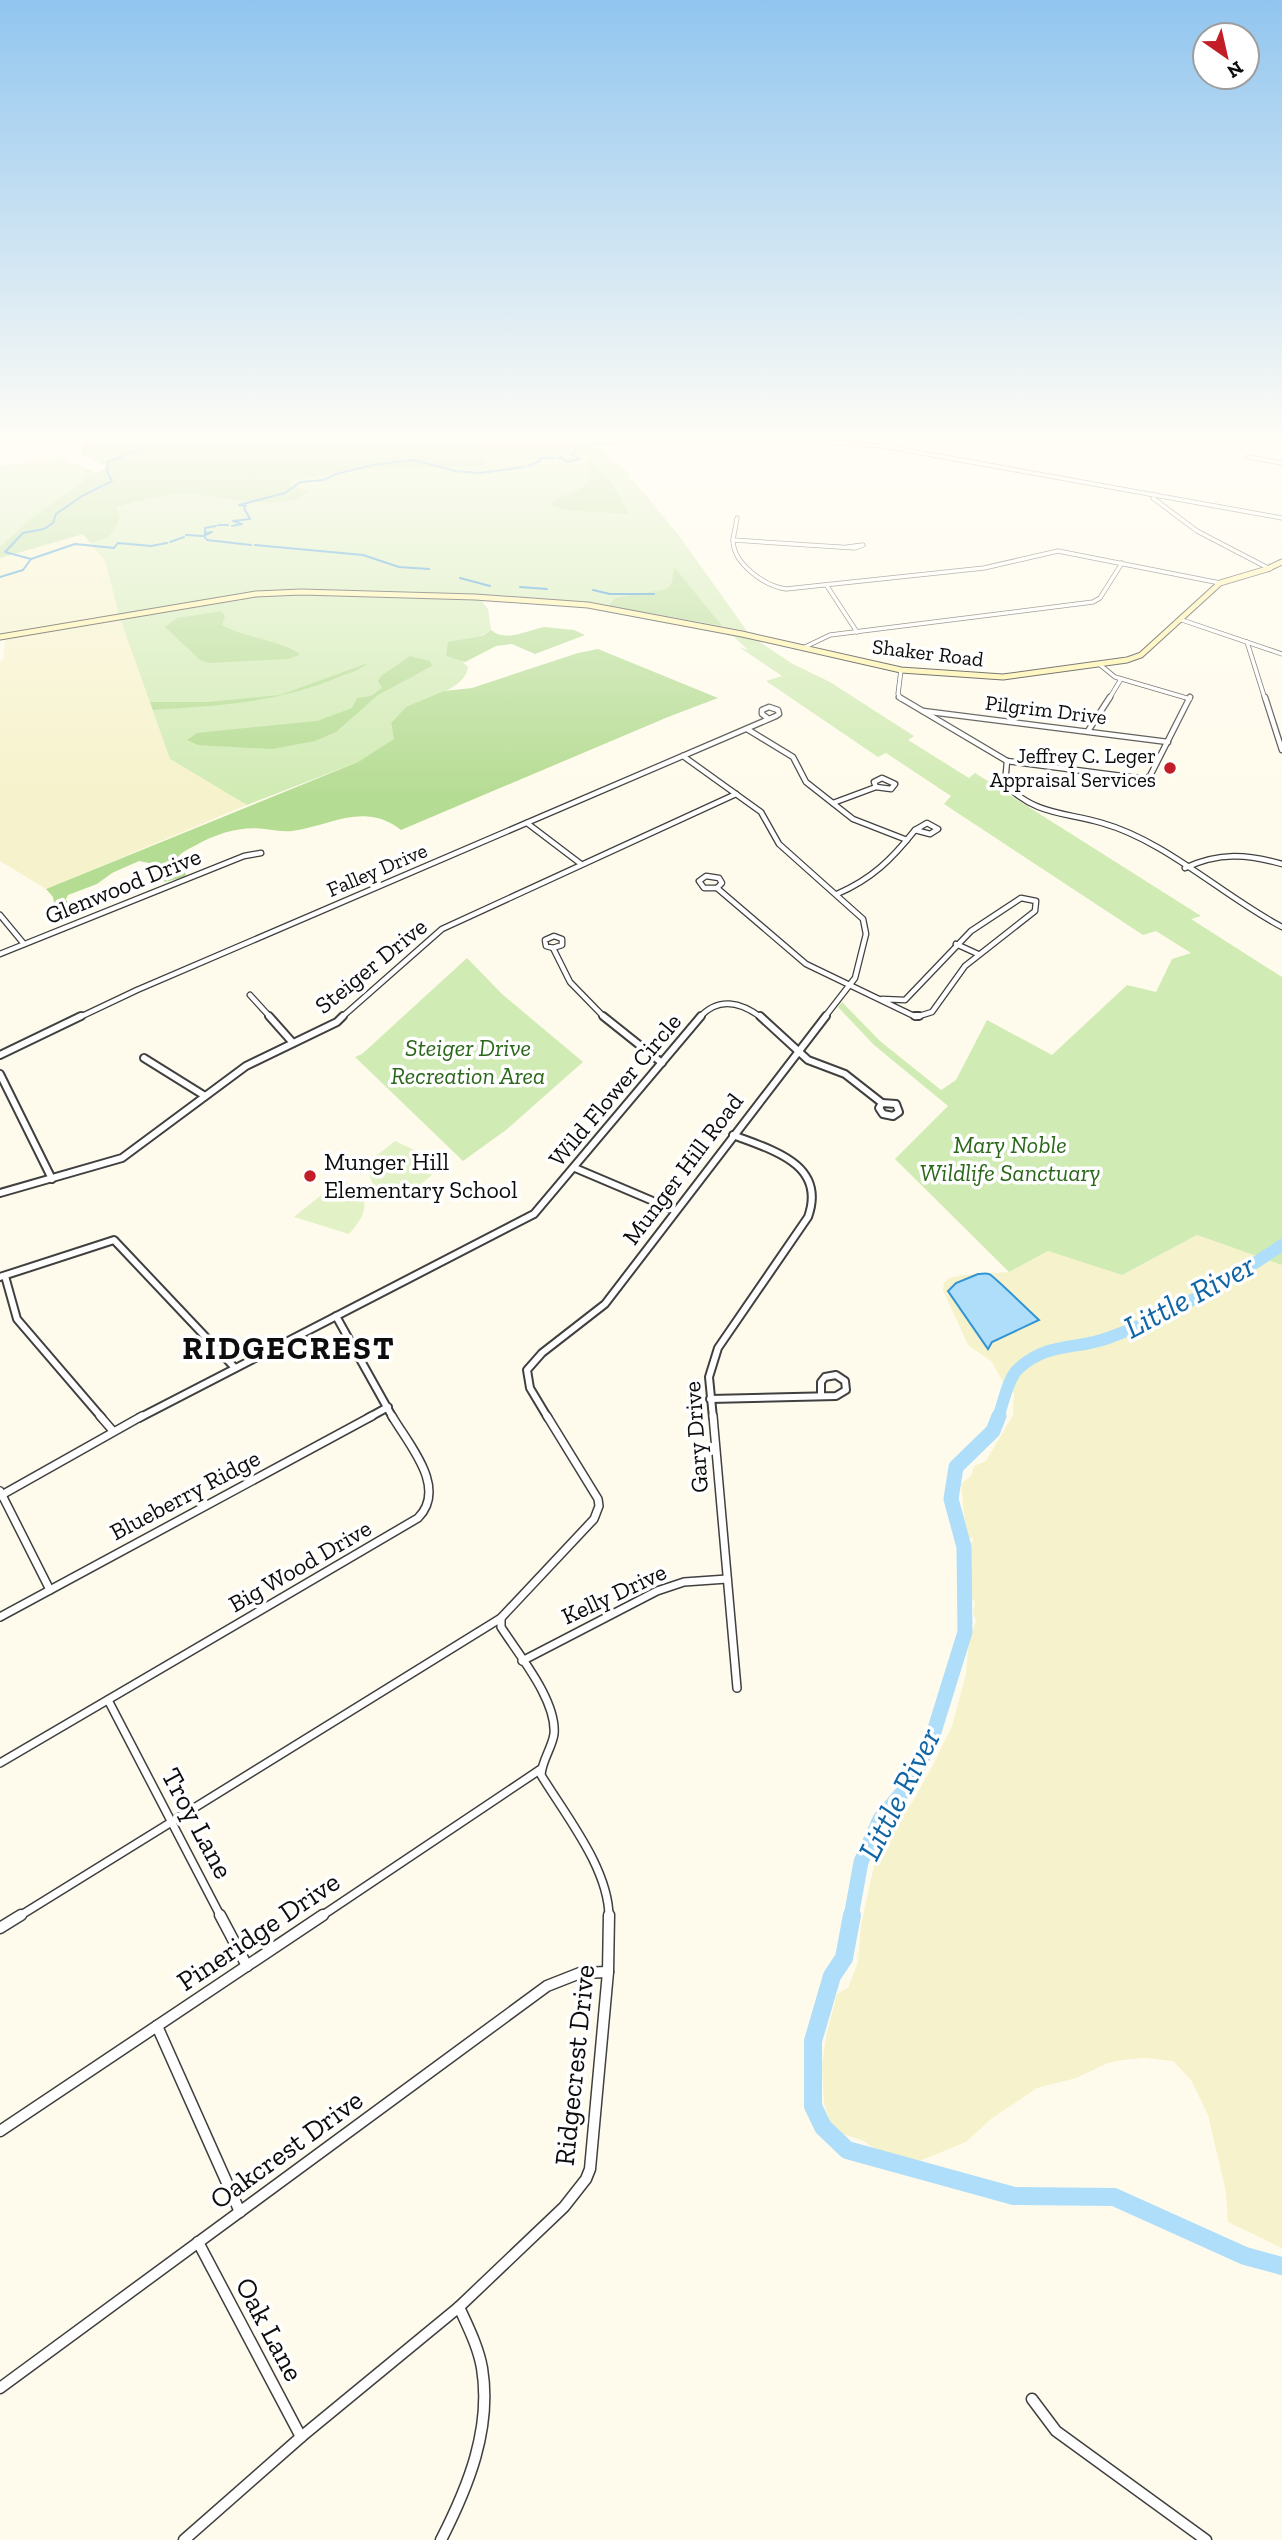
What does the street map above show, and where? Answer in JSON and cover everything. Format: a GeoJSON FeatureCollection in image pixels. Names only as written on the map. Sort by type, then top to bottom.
{"type":"FeatureCollection","features":[{"type":"Feature","properties":{"kind":"street"},"geometry":{"type":"LineString","coordinates":[[744,561],[764,585],[781,590],[984,568],[1017,561]]}},
{"type":"Feature","properties":{"kind":"street"},"geometry":{"type":"LineString","coordinates":[[1109,561],[1220,583]]}},
{"type":"Feature","properties":{"kind":"street"},"geometry":{"type":"LineString","coordinates":[[1254,561],[1270,569]]}},
{"type":"Feature","properties":{"kind":"street","name":"Shaker Road"},"geometry":{"type":"LineString","coordinates":[[0,637],[256,594],[301,592],[475,597],[589,605],[712,628],[901,670],[1003,677],[1127,660],[1141,655],[1220,583],[1270,569],[1282,562]]}},
{"type":"Feature","properties":{"kind":"street"},"geometry":{"type":"LineString","coordinates":[[803,648],[824,637],[1087,604],[1100,598],[1122,563]]}},
{"type":"Feature","properties":{"kind":"street"},"geometry":{"type":"LineString","coordinates":[[827,586],[857,632]]}},
{"type":"Feature","properties":{"kind":"street"},"geometry":{"type":"LineString","coordinates":[[1182,620],[1282,654]]}},
{"type":"Feature","properties":{"kind":"street"},"geometry":{"type":"LineString","coordinates":[[1247,642],[1282,750]]}},
{"type":"Feature","properties":{"kind":"street"},"geometry":{"type":"LineString","coordinates":[[901,670],[899,696],[1007,761],[1145,779],[1150,775],[1191,697],[1121,680],[1110,675],[1100,664]]}},
{"type":"Feature","properties":{"kind":"street"},"geometry":{"type":"LineString","coordinates":[[1088,731],[1121,680]]}},
{"type":"Feature","properties":{"kind":"street","name":"Pilgrim Drive"},"geometry":{"type":"LineString","coordinates":[[920,711],[1168,742]]}},
{"type":"Feature","properties":{"kind":"street","name":"Falley Drive"},"geometry":{"type":"LineString","coordinates":[[0,1055],[138,990],[769,719]]}},
{"type":"Feature","properties":{"kind":"street"},"geometry":{"type":"LineString","coordinates":[[747,729],[793,757],[806,782],[863,825],[907,840]]}},
{"type":"Feature","properties":{"kind":"street","name":"Munger Hill Road"},"geometry":{"type":"LineString","coordinates":[[501,1618],[589,1525],[599,1506],[594,1491],[530,1388],[527,1370],[534,1361],[592,1319],[797,1050],[852,984],[866,928],[860,914],[779,844],[771,835],[764,816],[683,756]]}},
{"type":"Feature","properties":{"kind":"street"},"geometry":{"type":"LineString","coordinates":[[1007,761],[1005,784],[1031,804],[1063,817],[1118,828],[1282,927]]}},
{"type":"Feature","properties":{"kind":"street"},"geometry":{"type":"LineString","coordinates":[[833,803],[876,787]]}},
{"type":"Feature","properties":{"kind":"street","name":"Steiger Drive"},"geometry":{"type":"LineString","coordinates":[[0,1193],[122,1158],[246,1066],[337,1022],[442,929],[736,794]]}},
{"type":"Feature","properties":{"kind":"street"},"geometry":{"type":"LineString","coordinates":[[527,823],[581,864]]}},
{"type":"Feature","properties":{"kind":"street"},"geometry":{"type":"LineString","coordinates":[[837,894],[876,876],[915,830]]}},
{"type":"Feature","properties":{"kind":"street","name":"Glenwood Drive"},"geometry":{"type":"LineString","coordinates":[[0,954],[244,856],[261,853]]}},
{"type":"Feature","properties":{"kind":"street"},"geometry":{"type":"LineString","coordinates":[[1185,868],[1215,855],[1228,853],[1244,854],[1282,864]]}},
{"type":"Feature","properties":{"kind":"street"},"geometry":{"type":"LineString","coordinates":[[717,888],[798,958],[910,1015],[922,1017],[932,1012],[965,966],[1035,911],[1036,901],[1027,898],[1014,901],[979,924],[956,944],[910,997],[906,1008],[910,1015]]}},
{"type":"Feature","properties":{"kind":"street"},"geometry":{"type":"LineString","coordinates":[[0,915],[24,944]]}},
{"type":"Feature","properties":{"kind":"street"},"geometry":{"type":"LineString","coordinates":[[956,944],[978,954]]}},
{"type":"Feature","properties":{"kind":"street"},"geometry":{"type":"LineString","coordinates":[[553,948],[564,974],[579,992],[662,1063]]}},
{"type":"Feature","properties":{"kind":"street"},"geometry":{"type":"LineString","coordinates":[[250,995],[293,1043]]}},
{"type":"Feature","properties":{"kind":"street"},"geometry":{"type":"LineString","coordinates":[[882,999],[899,1002],[910,997]]}},
{"type":"Feature","properties":{"kind":"street","name":"Wild Flower Circle"},"geometry":{"type":"LineString","coordinates":[[1,1494],[113,1430],[534,1214],[706,1010],[723,1002],[748,1007],[809,1060],[842,1073],[882,1103]]}},
{"type":"Feature","properties":{"kind":"street"},"geometry":{"type":"LineString","coordinates":[[144,1058],[205,1096]]}},
{"type":"Feature","properties":{"kind":"street"},"geometry":{"type":"LineString","coordinates":[[0,1074],[51,1179]]}},
{"type":"Feature","properties":{"kind":"street","name":"Gary Drive"},"geometry":{"type":"LineString","coordinates":[[733,1135],[794,1162],[809,1178],[814,1199],[808,1217],[714,1357],[709,1377],[737,1688]]}},
{"type":"Feature","properties":{"kind":"street"},"geometry":{"type":"LineString","coordinates":[[575,1168],[674,1210]]}},
{"type":"Feature","properties":{"kind":"street"},"geometry":{"type":"LineString","coordinates":[[113,1430],[17,1319],[2,1277],[114,1240],[235,1368]]}},
{"type":"Feature","properties":{"kind":"street","name":"Big Wood Drive"},"geometry":{"type":"LineString","coordinates":[[0,1763],[422,1516],[430,1503],[431,1486],[336,1316]]}},
{"type":"Feature","properties":{"kind":"street"},"geometry":{"type":"LineString","coordinates":[[710,1399],[821,1396]]}},
{"type":"Feature","properties":{"kind":"street","name":"Blueberry Ridge"},"geometry":{"type":"LineString","coordinates":[[0,1617],[388,1407]]}},
{"type":"Feature","properties":{"kind":"street"},"geometry":{"type":"LineString","coordinates":[[1,1494],[50,1590]]}},
{"type":"Feature","properties":{"kind":"street","name":"Kelly Drive"},"geometry":{"type":"LineString","coordinates":[[522,1661],[625,1606],[669,1586],[727,1579]]}},
{"type":"Feature","properties":{"kind":"street"},"geometry":{"type":"LineString","coordinates":[[501,1618],[501,1627],[549,1707],[554,1728],[551,1748],[541,1769]]}},
{"type":"Feature","properties":{"kind":"street"},"geometry":{"type":"LineString","coordinates":[[0,1928],[501,1618]]}},
{"type":"Feature","properties":{"kind":"street","name":"Troy Lane"},"geometry":{"type":"LineString","coordinates":[[108,1700],[247,1966]]}},
{"type":"Feature","properties":{"kind":"street","name":"Pineridge Drive"},"geometry":{"type":"LineString","coordinates":[[0,2131],[541,1769]]}},
{"type":"Feature","properties":{"kind":"street","name":"Ridgecrest Drive"},"geometry":{"type":"LineString","coordinates":[[184,2540],[301,2437],[459,2307],[548,2224],[586,2179],[593,2152],[608,1972],[609,1903],[600,1872],[549,1791],[541,1769]]}},
{"type":"Feature","properties":{"kind":"street","name":"Oakcrest Drive"},"geometry":{"type":"LineString","coordinates":[[0,2388],[547,1986],[580,1973],[608,1972]]}},
{"type":"Feature","properties":{"kind":"street"},"geometry":{"type":"LineString","coordinates":[[157,2026],[240,2212]]}},
{"type":"Feature","properties":{"kind":"street","name":"Oak Lane"},"geometry":{"type":"LineString","coordinates":[[198,2242],[301,2437]]}},
{"type":"Feature","properties":{"kind":"street"},"geometry":{"type":"LineString","coordinates":[[441,2540],[462,2500],[473,2469],[484,2399],[482,2370],[475,2342],[459,2307]]}},
{"type":"Feature","properties":{"kind":"street"},"geometry":{"type":"LineString","coordinates":[[1032,2399],[1056,2431],[1206,2540]]}},
{"type":"Feature","properties":{"kind":"shaded area"},"geometry":{"type":"Polygon","coordinates":[[[0,561],[105,561],[119,615],[0,635],[0,561]]]}},
{"type":"Feature","properties":{"kind":"shaded area"},"geometry":{"type":"Polygon","coordinates":[[[122,620],[170,759],[247,805],[46,889],[0,861],[0,661],[3,660],[5,639],[122,620]]]}},
{"type":"Feature","properties":{"kind":"shaded area"},"geometry":{"type":"Polygon","coordinates":[[[1197,1235],[1282,1265],[1282,2248],[1228,2222],[1226,2192],[1208,2115],[1191,2080],[1173,2061],[1144,2058],[1122,2060],[1108,2063],[1076,2078],[1037,2088],[991,2119],[966,2142],[912,2164],[883,2155],[862,2140],[842,2134],[830,2121],[824,2104],[822,2066],[826,2036],[837,1994],[848,1988],[858,1962],[861,1925],[876,1857],[889,1832],[913,1801],[933,1765],[952,1726],[966,1674],[969,1640],[976,1621],[973,1613],[975,1602],[969,1594],[972,1585],[969,1547],[974,1537],[968,1539],[966,1533],[961,1484],[971,1476],[974,1466],[986,1461],[1013,1415],[1014,1393],[1003,1382],[992,1362],[968,1345],[943,1290],[944,1283],[949,1278],[963,1275],[1009,1272],[1048,1251],[1122,1275],[1197,1235]]]}},
{"type":"Feature","properties":{"kind":"green space"},"geometry":{"type":"Polygon","coordinates":[[[105,561],[697,561],[747,631],[578,601],[482,595],[481,600],[488,609],[491,630],[446,656],[462,661],[468,667],[464,677],[456,685],[398,715],[391,725],[395,739],[358,762],[247,805],[170,759],[119,615],[105,561]]]}},
{"type":"Feature","properties":{"kind":"green space"},"geometry":{"type":"Polygon","coordinates":[[[674,567],[722,626],[609,606],[615,598],[667,589],[672,582],[674,567]]]}},
{"type":"Feature","properties":{"kind":"green space"},"geometry":{"type":"Polygon","coordinates":[[[221,611],[225,616],[222,625],[287,647],[300,655],[288,659],[208,663],[200,660],[165,627],[177,618],[221,611]]]}},
{"type":"Feature","properties":{"kind":"green space"},"geometry":{"type":"Polygon","coordinates":[[[544,627],[574,630],[585,635],[535,654],[512,644],[496,646],[465,662],[446,656],[448,642],[482,636],[491,630],[510,636],[544,627]]]}},
{"type":"Feature","properties":{"kind":"green space","name":"Mary Noble Wildlife Sanctuary"},"geometry":{"type":"Polygon","coordinates":[[[730,633],[754,638],[791,663],[830,682],[914,736],[908,740],[969,778],[975,773],[1201,916],[1191,919],[1282,977],[1282,1265],[1197,1235],[1122,1275],[1048,1251],[1009,1272],[895,1159],[948,1106],[874,1045],[838,1007],[842,1002],[880,1041],[941,1090],[956,1080],[987,1020],[1052,1055],[1127,985],[1156,992],[1172,959],[1191,953],[1156,931],[1143,935],[944,804],[951,796],[886,753],[878,757],[766,681],[782,676],[739,647],[748,650],[730,633]]]}},
{"type":"Feature","properties":{"kind":"green space"},"geometry":{"type":"Polygon","coordinates":[[[598,649],[718,698],[401,830],[374,817],[361,816],[292,831],[256,828],[230,831],[181,854],[177,859],[186,875],[184,877],[165,882],[149,863],[139,861],[112,873],[97,884],[68,895],[66,899],[69,905],[65,909],[55,909],[53,897],[46,889],[358,762],[394,739],[391,723],[406,707],[444,691],[472,688],[598,649]]]}},
{"type":"Feature","properties":{"kind":"green space"},"geometry":{"type":"Polygon","coordinates":[[[410,656],[430,661],[432,666],[378,695],[336,732],[315,741],[272,749],[198,745],[187,740],[197,733],[317,721],[352,708],[357,698],[371,696],[382,688],[378,681],[381,676],[410,656]]]}},
{"type":"Feature","properties":{"kind":"green space"},"geometry":{"type":"Polygon","coordinates":[[[368,663],[362,668],[316,686],[270,698],[224,705],[153,710],[150,702],[209,702],[280,695],[368,663]]]}},
{"type":"Feature","properties":{"kind":"green space","name":"Steiger Drive Recreation Area"},"geometry":{"type":"Polygon","coordinates":[[[467,958],[502,994],[583,1062],[506,1130],[463,1161],[355,1057],[362,1054],[467,958]]]}},
{"type":"Feature","properties":{"kind":"green space"},"geometry":{"type":"Polygon","coordinates":[[[395,1141],[445,1164],[402,1200],[377,1188],[369,1171],[368,1162],[395,1141]]]}},
{"type":"Feature","properties":{"kind":"green space"},"geometry":{"type":"Polygon","coordinates":[[[340,1180],[358,1191],[364,1203],[361,1217],[349,1234],[294,1217],[340,1180]]]}},
{"type":"Feature","properties":{"kind":"water"},"geometry":{"type":"Polygon","coordinates":[[[978,1274],[992,1276],[1039,1320],[992,1342],[988,1349],[948,1291],[956,1283],[978,1274]]]}},
{"type":"Feature","properties":{"kind":"waterway"},"geometry":{"type":"LineString","coordinates":[[0,577],[23,570],[30,561]]}},
{"type":"Feature","properties":{"kind":"waterway"},"geometry":{"type":"LineString","coordinates":[[380,561],[399,567],[429,569]]}},
{"type":"Feature","properties":{"kind":"waterway"},"geometry":{"type":"LineString","coordinates":[[460,578],[490,586]]}},
{"type":"Feature","properties":{"kind":"waterway"},"geometry":{"type":"LineString","coordinates":[[520,587],[547,589]]}},
{"type":"Feature","properties":{"kind":"waterway"},"geometry":{"type":"LineString","coordinates":[[593,590],[610,594],[654,594]]}},
{"type":"Feature","properties":{"kind":"waterway","name":"Little River"},"geometry":{"type":"LineString","coordinates":[[998,1418],[1011,1378],[1029,1360],[1051,1350],[1108,1338],[1176,1309],[1282,1245]]}},
{"type":"Feature","properties":{"kind":"waterway","name":"Little River"},"geometry":{"type":"LineString","coordinates":[[851,1917],[861,1862],[880,1819],[912,1781],[933,1735],[965,1632],[964,1547],[951,1499],[956,1467],[993,1431],[999,1416]]}},
{"type":"Feature","properties":{"kind":"waterway","name":"Little River"},"geometry":{"type":"LineString","coordinates":[[852,1915],[844,1958],[832,1976],[813,2041],[813,2106],[823,2127],[847,2150],[1014,2196],[1114,2197],[1245,2256],[1282,2266]]}},
{"type":"Feature","properties":{"kind":"place","name":"Jeffrey C. Leger Appraisal Services"},"geometry":{"type":"Point","coordinates":[1170,768]}},
{"type":"Feature","properties":{"kind":"place","name":"Munger Hill Elementary School"},"geometry":{"type":"Point","coordinates":[310,1176]}},
{"type":"Feature","properties":{"kind":"district","name":"RIDGECREST"},"geometry":{"type":"Point","coordinates":[289,1348]}}]}
